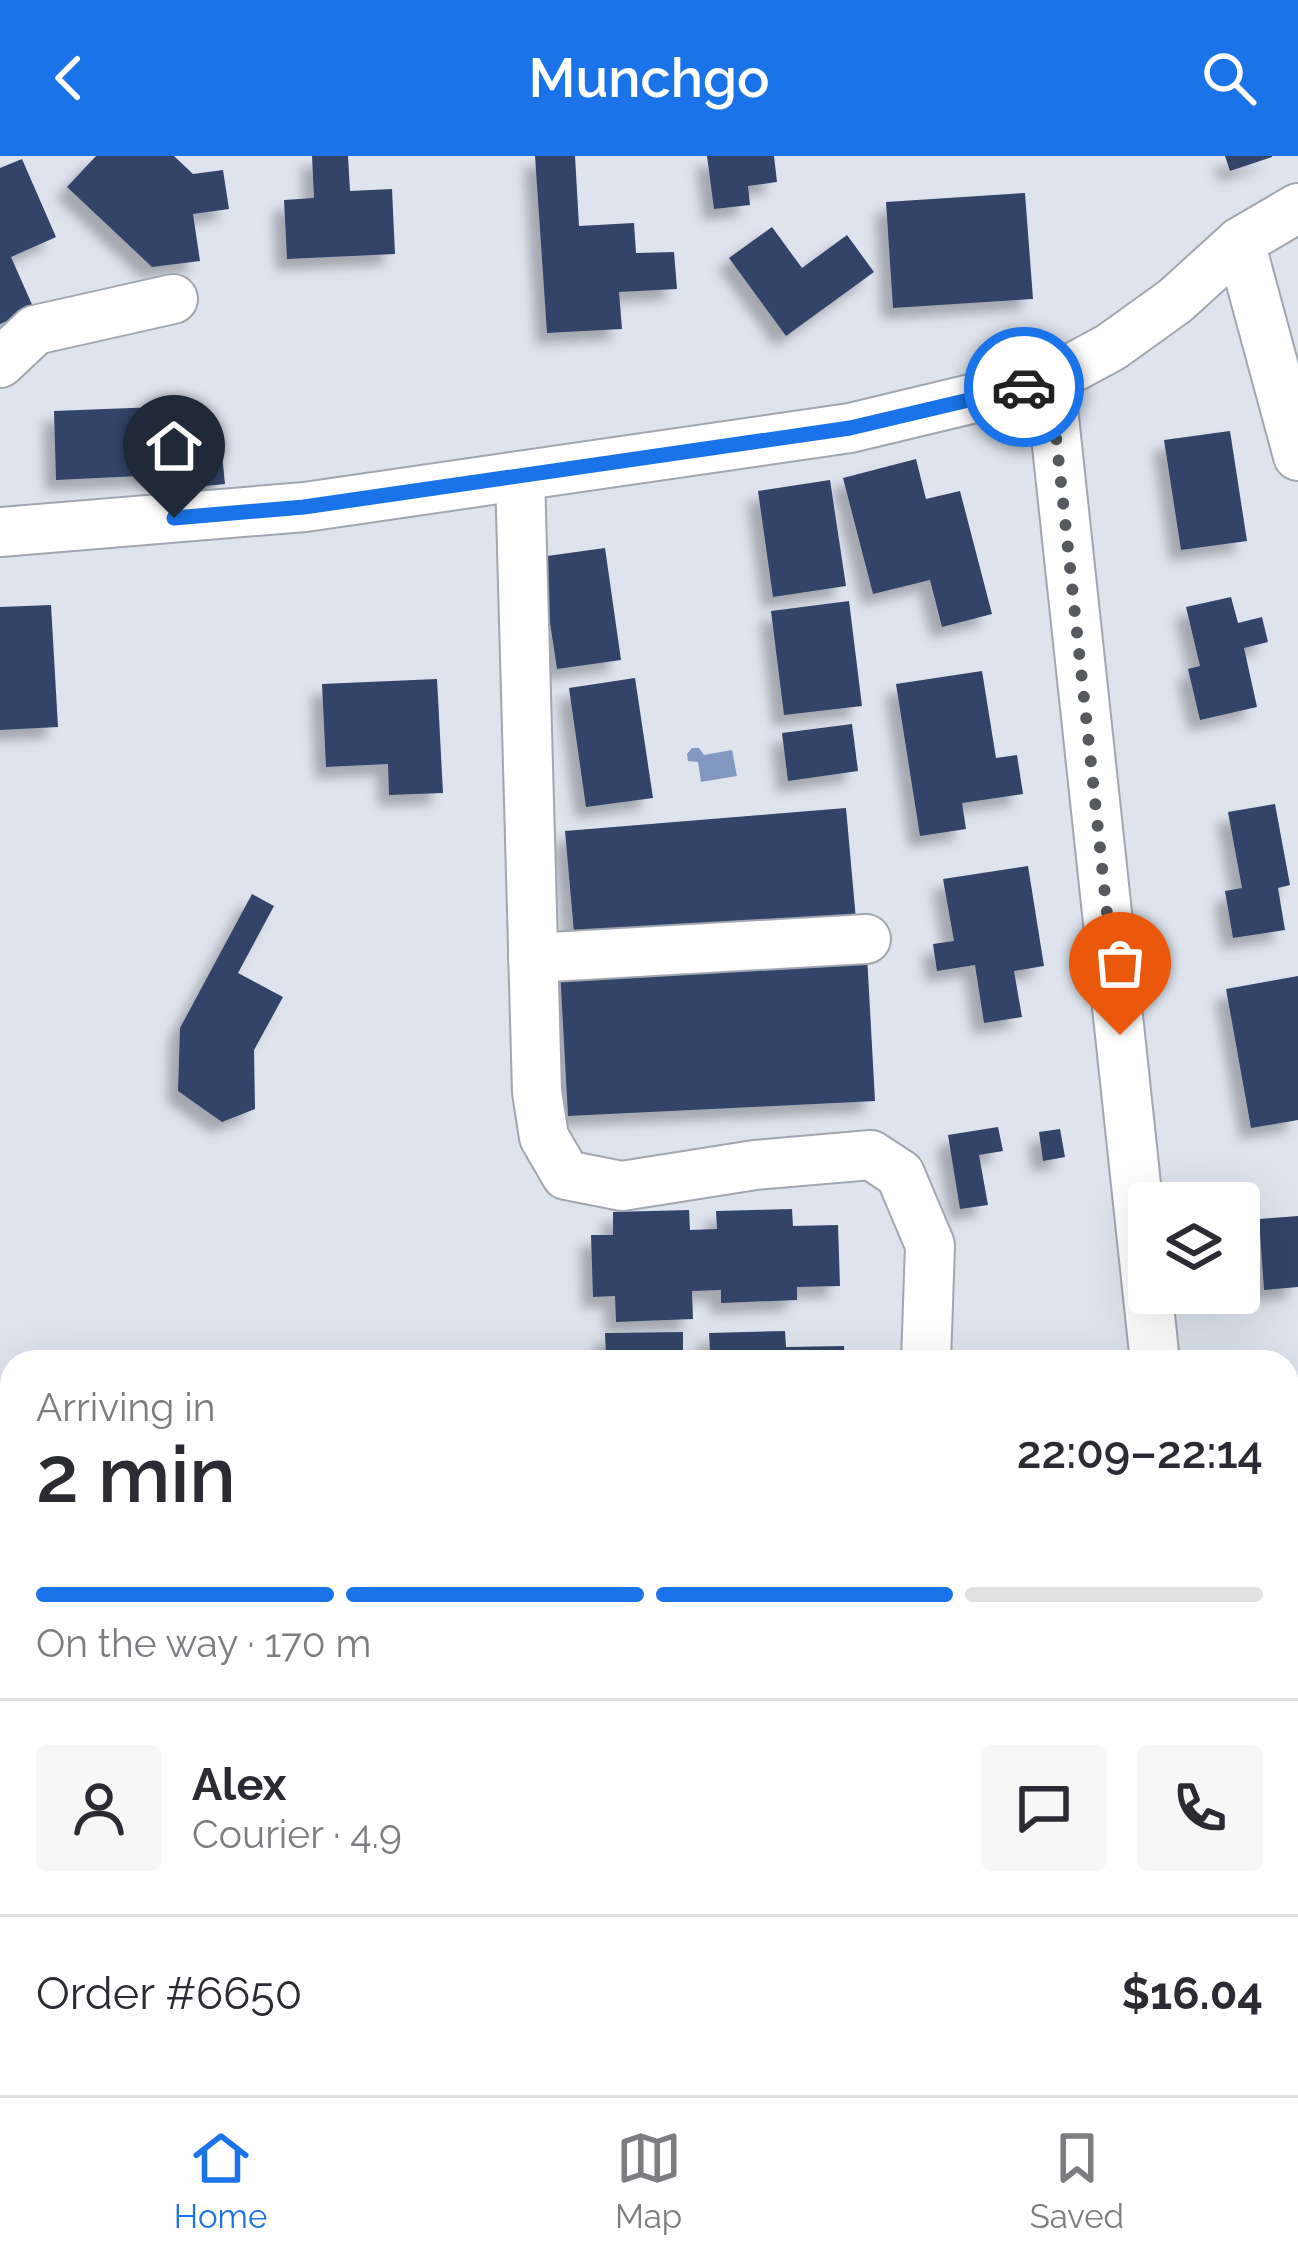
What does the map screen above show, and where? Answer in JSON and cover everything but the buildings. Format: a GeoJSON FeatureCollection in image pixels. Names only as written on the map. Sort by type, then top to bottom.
{"type":"FeatureCollection","features":[{"type":"Feature","properties":{"kind":"street"},"geometry":{"type":"LineString","coordinates":[[0,532],[304,507],[520,476],[850,428],[1050,380],[1111,346],[1175,301],[1240,242],[1298,208]]}},
{"type":"Feature","properties":{"kind":"street"},"geometry":{"type":"LineString","coordinates":[[1240,242],[1298,456]]}},
{"type":"Feature","properties":{"kind":"street"},"geometry":{"type":"LineString","coordinates":[[0,363],[35,330],[172,299]]}},
{"type":"Feature","properties":{"kind":"street"},"geometry":{"type":"LineString","coordinates":[[1050,380],[1154,1350]]}},
{"type":"Feature","properties":{"kind":"street"},"geometry":{"type":"LineString","coordinates":[[520,476],[537,1092],[544,1137],[566,1175],[622,1186],[755,1165],[871,1155],[901,1174],[930,1245],[926,1350]]}},
{"type":"Feature","properties":{"kind":"street"},"geometry":{"type":"LineString","coordinates":[[533,958],[866,939]]}},
{"type":"Feature","properties":{"kind":"water"},"geometry":{"type":"Polygon","coordinates":[[[692,748],[704,755],[732,750],[737,776],[701,782],[698,762],[688,761],[692,748]]]}},
{"type":"Feature","properties":{"kind":"way so far"},"geometry":{"type":"LineString","coordinates":[[1024,387],[1050,380],[1120,1035]]}},
{"type":"Feature","properties":{"kind":"route"},"geometry":{"type":"LineString","coordinates":[[174,518],[304,507],[850,428],[1024,387]]}}]}
